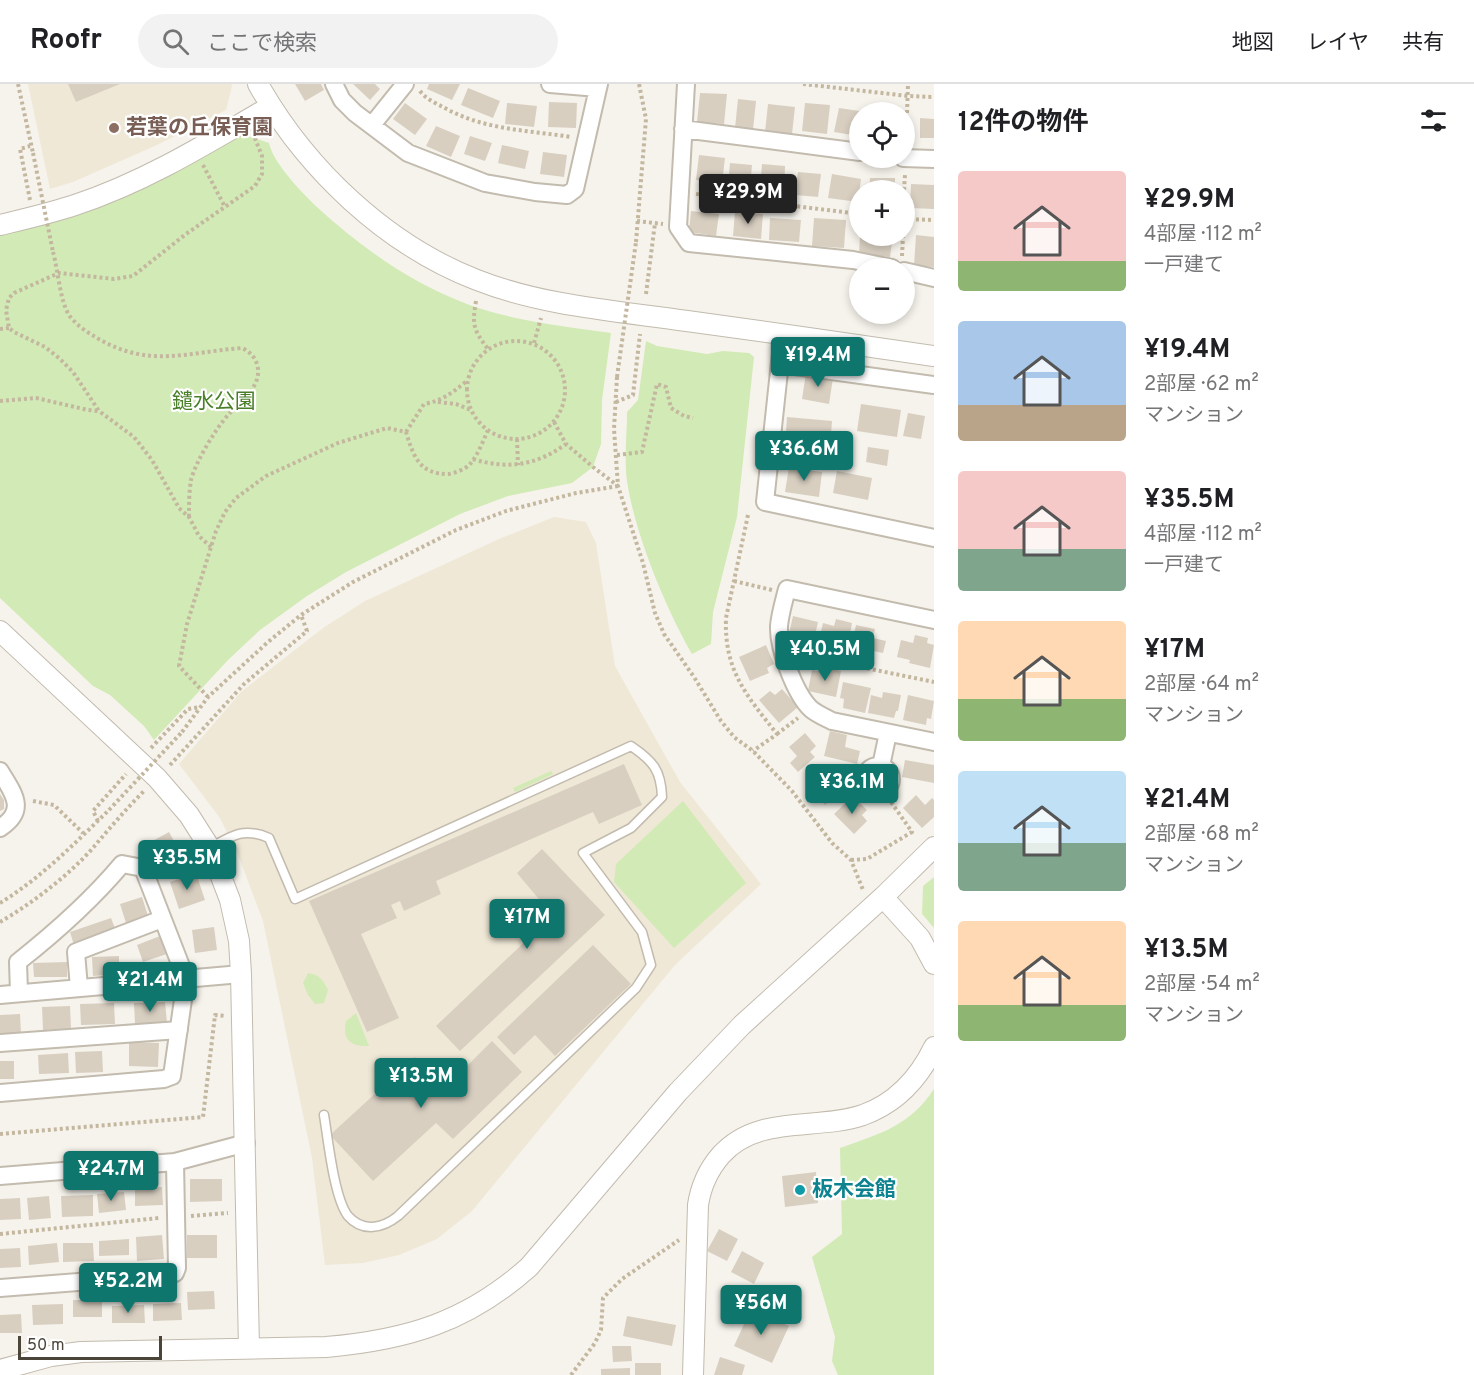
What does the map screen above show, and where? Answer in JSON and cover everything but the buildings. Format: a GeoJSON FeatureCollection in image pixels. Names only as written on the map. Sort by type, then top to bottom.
{"type":"FeatureCollection","features":[{"type":"Feature","properties":{"kind":"street"},"geometry":{"type":"LineString","coordinates":[[258,84],[271,106],[315,163],[348,197],[409,246],[444,266],[479,281],[563,303],[934,356]]}},
{"type":"Feature","properties":{"kind":"street"},"geometry":{"type":"LineString","coordinates":[[334,84],[342,100],[354,113],[408,153],[485,183],[567,195],[575,189],[598,86],[550,84]]}},
{"type":"Feature","properties":{"kind":"street"},"geometry":{"type":"LineString","coordinates":[[372,125],[405,84]]}},
{"type":"Feature","properties":{"kind":"street"},"geometry":{"type":"LineString","coordinates":[[686,84],[678,227],[689,243],[849,260]]}},
{"type":"Feature","properties":{"kind":"street"},"geometry":{"type":"LineString","coordinates":[[0,225],[75,205],[119,188],[195,150],[271,106]]}},
{"type":"Feature","properties":{"kind":"street"},"geometry":{"type":"LineString","coordinates":[[683,129],[849,151]]}},
{"type":"Feature","properties":{"kind":"street"},"geometry":{"type":"LineString","coordinates":[[915,158],[934,159]]}},
{"type":"Feature","properties":{"kind":"street"},"geometry":{"type":"LineString","coordinates":[[915,274],[934,278]]}},
{"type":"Feature","properties":{"kind":"street"},"geometry":{"type":"LineString","coordinates":[[783,334],[765,502],[934,538]]}},
{"type":"Feature","properties":{"kind":"street"},"geometry":{"type":"LineString","coordinates":[[780,364],[934,385]]}},
{"type":"Feature","properties":{"kind":"street"},"geometry":{"type":"LineString","coordinates":[[934,620],[787,589],[779,633],[781,648],[789,668],[800,694],[810,708],[832,721],[934,742]]}},
{"type":"Feature","properties":{"kind":"street"},"geometry":{"type":"LineString","coordinates":[[0,631],[166,787],[189,814],[210,848],[230,900],[239,941],[241,974],[249,1348]]}},
{"type":"Feature","properties":{"kind":"street"},"geometry":{"type":"LineString","coordinates":[[884,792],[871,790],[865,779],[866,774],[872,768],[881,766],[888,733]]}},
{"type":"Feature","properties":{"kind":"street"},"geometry":{"type":"LineString","coordinates":[[0,771],[16,799],[16,811],[10,821],[0,828]]}},
{"type":"Feature","properties":{"kind":"street"},"geometry":{"type":"LineString","coordinates":[[0,1370],[51,1356],[81,1352],[326,1347],[363,1344],[396,1338],[431,1327],[466,1311],[508,1286],[529,1267],[678,1092],[726,1042],[934,847]]}},
{"type":"Feature","properties":{"kind":"street"},"geometry":{"type":"LineString","coordinates":[[0,1093],[164,1079],[172,1076],[186,979],[143,868],[122,864],[101,889],[58,930],[18,962],[19,993]]}},
{"type":"Feature","properties":{"kind":"street"},"geometry":{"type":"LineString","coordinates":[[883,897],[920,938],[934,964]]}},
{"type":"Feature","properties":{"kind":"street"},"geometry":{"type":"LineString","coordinates":[[79,988],[76,952],[162,919]]}},
{"type":"Feature","properties":{"kind":"street"},"geometry":{"type":"LineString","coordinates":[[0,995],[241,974]]}},
{"type":"Feature","properties":{"kind":"street"},"geometry":{"type":"LineString","coordinates":[[0,1043],[179,1030]]}},
{"type":"Feature","properties":{"kind":"street"},"geometry":{"type":"LineString","coordinates":[[693,1375],[698,1205],[703,1184],[713,1164],[728,1147],[757,1131],[852,1118],[876,1109],[896,1097],[914,1080],[934,1047]]}},
{"type":"Feature","properties":{"kind":"street"},"geometry":{"type":"LineString","coordinates":[[0,1176],[175,1162],[246,1143]]}},
{"type":"Feature","properties":{"kind":"street"},"geometry":{"type":"LineString","coordinates":[[0,1288],[175,1273],[177,1268],[175,1162]]}},
{"type":"Feature","properties":{"kind":"lane"},"geometry":{"type":"LineString","coordinates":[[210,848],[229,837],[246,832],[258,833],[269,838],[295,899],[631,746],[650,759],[662,780],[662,797],[632,828],[583,853],[642,932],[651,965],[636,988],[386,1225],[366,1227],[348,1216],[339,1196],[324,1115]]}},
{"type":"Feature","properties":{"kind":"path"},"geometry":{"type":"LineString","coordinates":[[18,84],[59,273],[62,300],[69,315],[85,331],[115,347],[145,356],[160,357],[242,348],[252,354],[257,362],[257,380],[251,390],[224,419],[201,456],[189,489],[189,517]]}},
{"type":"Feature","properties":{"kind":"path"},"geometry":{"type":"LineString","coordinates":[[413,84],[424,97],[454,114],[478,123],[501,129],[586,139]]}},
{"type":"Feature","properties":{"kind":"path"},"geometry":{"type":"LineString","coordinates":[[639,84],[646,119],[636,242],[617,377],[614,429],[618,486],[640,554],[655,613],[664,634],[734,737],[753,751],[792,791],[832,843],[851,860],[863,890]]}},
{"type":"Feature","properties":{"kind":"path"},"geometry":{"type":"LineString","coordinates":[[803,84],[934,97]]}},
{"type":"Feature","properties":{"kind":"path"},"geometry":{"type":"LineString","coordinates":[[908,84],[908,102]]}},
{"type":"Feature","properties":{"kind":"path"},"geometry":{"type":"LineString","coordinates":[[211,547],[199,536],[189,517],[179,508],[152,460],[135,437],[99,411],[73,372],[59,358],[45,347],[9,328],[6,310],[9,298],[14,293],[59,273],[114,279],[133,276],[186,234],[255,186],[262,174],[262,156],[252,132]]}},
{"type":"Feature","properties":{"kind":"path"},"geometry":{"type":"LineString","coordinates":[[30,146],[20,149],[33,216]]}},
{"type":"Feature","properties":{"kind":"path"},"geometry":{"type":"LineString","coordinates":[[195,150],[225,207]]}},
{"type":"Feature","properties":{"kind":"path"},"geometry":{"type":"LineString","coordinates":[[679,192],[849,213]]}},
{"type":"Feature","properties":{"kind":"path"},"geometry":{"type":"LineString","coordinates":[[915,219],[934,220]]}},
{"type":"Feature","properties":{"kind":"path"},"geometry":{"type":"LineString","coordinates":[[637,220],[678,227]]}},
{"type":"Feature","properties":{"kind":"path"},"geometry":{"type":"LineString","coordinates":[[645,294],[655,223]]}},
{"type":"Feature","properties":{"kind":"path"},"geometry":{"type":"LineString","coordinates":[[476,301],[473,322],[476,333],[488,349]]}},
{"type":"Feature","properties":{"kind":"path"},"geometry":{"type":"LineString","coordinates":[[534,343],[541,318]]}},
{"type":"Feature","properties":{"kind":"path"},"geometry":{"type":"LineString","coordinates":[[0,329],[9,328]]}},
{"type":"Feature","properties":{"kind":"path"},"geometry":{"type":"LineString","coordinates":[[616,402],[633,395],[640,334]]}},
{"type":"Feature","properties":{"kind":"path"},"geometry":{"type":"LineString","coordinates":[[518,340],[534,343],[548,351],[559,363],[565,377],[566,393],[563,408],[554,422],[544,431],[531,437],[507,438],[488,430],[478,422],[471,411],[466,391],[467,381],[478,357],[488,349],[502,342],[518,340]]}},
{"type":"Feature","properties":{"kind":"path"},"geometry":{"type":"LineString","coordinates":[[437,402],[467,381]]}},
{"type":"Feature","properties":{"kind":"path"},"geometry":{"type":"LineString","coordinates":[[617,454],[642,452],[657,384],[666,387],[671,408],[684,416],[693,418]]}},
{"type":"Feature","properties":{"kind":"path"},"geometry":{"type":"LineString","coordinates":[[0,401],[36,398],[99,411]]}},
{"type":"Feature","properties":{"kind":"path"},"geometry":{"type":"LineString","coordinates":[[406,432],[424,404],[437,402],[456,404],[471,411]]}},
{"type":"Feature","properties":{"kind":"path"},"geometry":{"type":"LineString","coordinates":[[554,422],[566,444],[618,486]]}},
{"type":"Feature","properties":{"kind":"path"},"geometry":{"type":"LineString","coordinates":[[208,697],[179,666],[187,624],[216,531],[236,498],[266,476],[338,443],[387,428],[406,432]]}},
{"type":"Feature","properties":{"kind":"path"},"geometry":{"type":"LineString","coordinates":[[406,432],[414,456],[423,466],[434,473],[451,474],[469,466],[488,430]]}},
{"type":"Feature","properties":{"kind":"path"},"geometry":{"type":"LineString","coordinates":[[517,439],[518,465]]}},
{"type":"Feature","properties":{"kind":"path"},"geometry":{"type":"LineString","coordinates":[[473,459],[497,465],[518,465],[552,454],[566,444]]}},
{"type":"Feature","properties":{"kind":"path"},"geometry":{"type":"LineString","coordinates":[[0,903],[25,888],[52,866],[83,833],[109,810],[182,732],[208,697],[301,615],[353,582],[456,530],[506,511],[576,493],[618,486]]}},
{"type":"Feature","properties":{"kind":"path"},"geometry":{"type":"LineString","coordinates":[[748,515],[726,618],[726,646],[730,662],[748,697],[777,734]]}},
{"type":"Feature","properties":{"kind":"path"},"geometry":{"type":"LineString","coordinates":[[735,581],[786,594]]}},
{"type":"Feature","properties":{"kind":"path"},"geometry":{"type":"LineString","coordinates":[[170,765],[244,684],[307,631],[301,615]]}},
{"type":"Feature","properties":{"kind":"path"},"geometry":{"type":"LineString","coordinates":[[789,668],[812,657],[934,682]]}},
{"type":"Feature","properties":{"kind":"path"},"geometry":{"type":"LineString","coordinates":[[151,748],[188,709],[201,707]]}},
{"type":"Feature","properties":{"kind":"path"},"geometry":{"type":"LineString","coordinates":[[753,751],[810,708]]}},
{"type":"Feature","properties":{"kind":"path"},"geometry":{"type":"LineString","coordinates":[[98,821],[93,811],[129,772]]}},
{"type":"Feature","properties":{"kind":"path"},"geometry":{"type":"LineString","coordinates":[[0,922],[20,910],[90,851],[109,827],[146,789]]}},
{"type":"Feature","properties":{"kind":"path"},"geometry":{"type":"LineString","coordinates":[[851,860],[867,859],[912,832],[884,792]]}},
{"type":"Feature","properties":{"kind":"path"},"geometry":{"type":"LineString","coordinates":[[16,799],[54,805],[83,833]]}},
{"type":"Feature","properties":{"kind":"path"},"geometry":{"type":"LineString","coordinates":[[0,1134],[203,1117],[215,1015],[225,1016]]}},
{"type":"Feature","properties":{"kind":"path"},"geometry":{"type":"LineString","coordinates":[[0,1234],[229,1213]]}},
{"type":"Feature","properties":{"kind":"path"},"geometry":{"type":"LineString","coordinates":[[571,1375],[595,1343],[601,1330],[603,1298],[622,1279],[697,1228]]}},
{"type":"Feature","properties":{"kind":"shaded area","name":"若葉の丘保育園"},"geometry":{"type":"Polygon","coordinates":[[[28,84],[231,84],[232,86],[226,110],[157,145],[73,182],[50,189],[28,84]]]}},
{"type":"Feature","properties":{"kind":"shaded area"},"geometry":{"type":"Polygon","coordinates":[[[554,517],[586,522],[596,543],[615,666],[680,782],[761,884],[675,965],[472,1211],[437,1239],[399,1255],[363,1263],[325,1265],[312,1158],[263,921],[237,852],[220,818],[179,764],[241,692],[323,628],[365,601],[499,539],[554,517]]]}},
{"type":"Feature","properties":{"kind":"green space","name":"鑓水公園"},"geometry":{"type":"Polygon","coordinates":[[[242,134],[269,143],[282,169],[318,208],[388,263],[426,286],[467,304],[502,315],[611,333],[602,400],[601,444],[593,467],[572,483],[508,496],[460,514],[346,572],[307,596],[260,630],[228,660],[154,740],[144,726],[110,695],[93,686],[0,598],[0,235],[63,217],[242,134]]]}},
{"type":"Feature","properties":{"kind":"green space"},"geometry":{"type":"Polygon","coordinates":[[[646,341],[657,346],[707,354],[723,351],[749,353],[754,357],[737,517],[713,612],[711,644],[692,654],[652,570],[637,524],[627,481],[627,412],[638,400],[646,341]]]}},
{"type":"Feature","properties":{"kind":"green space"},"geometry":{"type":"Polygon","coordinates":[[[551,771],[553,774],[515,792],[513,788],[551,771]]]}},
{"type":"Feature","properties":{"kind":"green space"},"geometry":{"type":"Polygon","coordinates":[[[683,801],[746,883],[674,948],[614,882],[616,864],[683,801]]]}},
{"type":"Feature","properties":{"kind":"green space"},"geometry":{"type":"Polygon","coordinates":[[[934,877],[934,928],[922,914],[923,886],[934,877]]]}},
{"type":"Feature","properties":{"kind":"green space"},"geometry":{"type":"Polygon","coordinates":[[[308,973],[318,977],[326,986],[328,990],[324,1003],[315,1004],[308,995],[303,983],[308,973]]]}},
{"type":"Feature","properties":{"kind":"green space"},"geometry":{"type":"Polygon","coordinates":[[[356,1013],[369,1046],[352,1043],[345,1033],[346,1021],[356,1013]]]}},
{"type":"Feature","properties":{"kind":"green space"},"geometry":{"type":"Polygon","coordinates":[[[934,1089],[934,1375],[838,1375],[832,1361],[835,1337],[812,1257],[842,1234],[840,1148],[893,1127],[915,1112],[934,1089]]]}},
{"type":"Feature","properties":{"kind":"place","name":"若葉の丘保育園"},"geometry":{"type":"Point","coordinates":[114,128]}},
{"type":"Feature","properties":{"kind":"place","name":"板木会館"},"geometry":{"type":"Point","coordinates":[800,1190]}}]}
